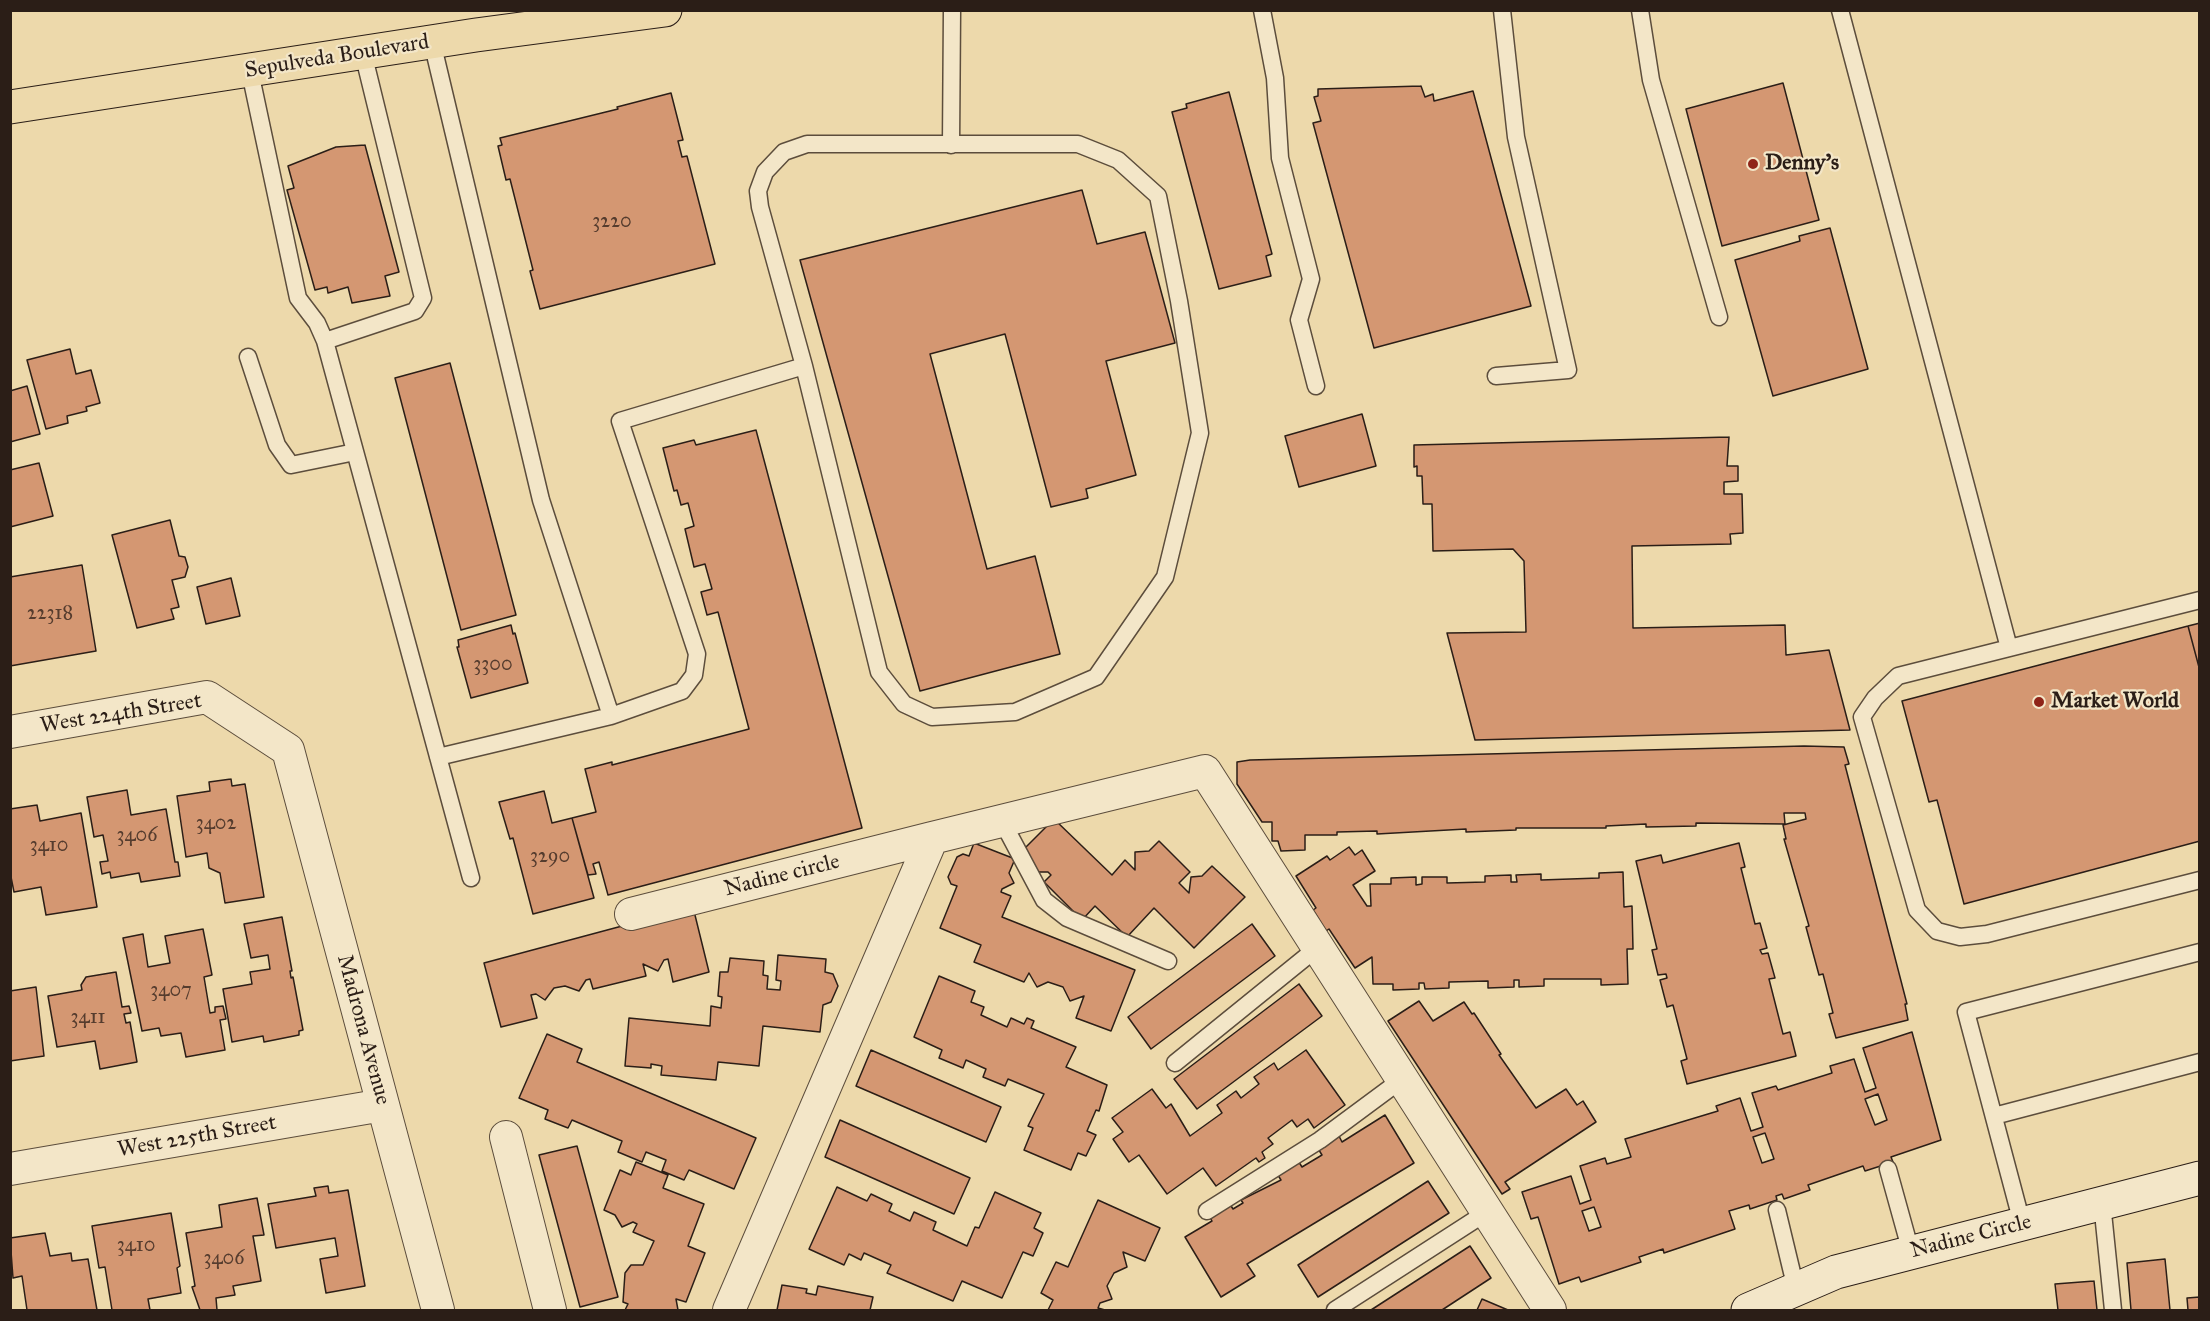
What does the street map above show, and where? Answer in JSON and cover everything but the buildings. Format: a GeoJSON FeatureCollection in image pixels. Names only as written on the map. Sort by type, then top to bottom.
{"type":"FeatureCollection","features":[{"type":"Feature","properties":{"kind":"main road","name":"Sepulveda Boulevard"},"geometry":{"type":"LineString","coordinates":[[10,107],[250,72],[432,42],[665,10]]}},
{"type":"Feature","properties":{"kind":"street","name":"West 224th Street"},"geometry":{"type":"LineString","coordinates":[[10,732],[207,697],[288,750]]}},
{"type":"Feature","properties":{"kind":"street","name":"Madrona Avenue"},"geometry":{"type":"LineString","coordinates":[[288,750],[438,1311]]}},
{"type":"Feature","properties":{"kind":"street","name":"Nadine circle"},"geometry":{"type":"LineString","coordinates":[[631,914],[1205,771],[1317,948]]}},
{"type":"Feature","properties":{"kind":"street"},"geometry":{"type":"LineString","coordinates":[[729,1311],[932,838]]}},
{"type":"Feature","properties":{"kind":"street"},"geometry":{"type":"LineString","coordinates":[[1317,948],[1550,1311]]}},
{"type":"Feature","properties":{"kind":"street","name":"West 225th Street"},"geometry":{"type":"LineString","coordinates":[[10,1169],[382,1105]]}},
{"type":"Feature","properties":{"kind":"street"},"geometry":{"type":"LineString","coordinates":[[506,1137],[550,1311]]}},
{"type":"Feature","properties":{"kind":"street","name":"Nadine Circle"},"geometry":{"type":"LineString","coordinates":[[1748,1311],[1836,1272],[2199,1178]]}},
{"type":"Feature","properties":{"kind":"lane"},"geometry":{"type":"LineString","coordinates":[[951,145],[952,10]]}},
{"type":"Feature","properties":{"kind":"lane"},"geometry":{"type":"LineString","coordinates":[[1262,10],[1275,78],[1280,158],[1311,279],[1299,320],[1316,386]]}},
{"type":"Feature","properties":{"kind":"lane"},"geometry":{"type":"LineString","coordinates":[[1496,376],[1568,370],[1516,137],[1502,10]]}},
{"type":"Feature","properties":{"kind":"lane"},"geometry":{"type":"LineString","coordinates":[[1640,10],[1651,81],[1719,317]]}},
{"type":"Feature","properties":{"kind":"lane"},"geometry":{"type":"LineString","coordinates":[[1840,10],[2009,648]]}},
{"type":"Feature","properties":{"kind":"lane"},"geometry":{"type":"LineString","coordinates":[[432,42],[542,500],[611,716]]}},
{"type":"Feature","properties":{"kind":"lane"},"geometry":{"type":"LineString","coordinates":[[325,341],[415,311],[423,298],[363,53]]}},
{"type":"Feature","properties":{"kind":"lane"},"geometry":{"type":"LineString","coordinates":[[250,72],[298,298],[317,323],[325,341],[471,878]]}},
{"type":"Feature","properties":{"kind":"lane"},"geometry":{"type":"LineString","coordinates":[[807,144],[1078,144],[1118,160],[1158,196],[1179,302],[1200,433],[1165,577],[1096,677],[1015,712],[932,717],[904,704],[879,672],[804,366],[760,207],[758,190],[765,172],[784,152],[807,144]]}},
{"type":"Feature","properties":{"kind":"lane"},"geometry":{"type":"LineString","coordinates":[[248,357],[277,446],[291,465],[355,452]]}},
{"type":"Feature","properties":{"kind":"lane"},"geometry":{"type":"LineString","coordinates":[[438,757],[611,716],[682,691],[694,675],[697,654],[620,421],[804,366]]}},
{"type":"Feature","properties":{"kind":"lane"},"geometry":{"type":"LineString","coordinates":[[2199,600],[1898,676],[1875,698],[1862,717],[1917,910],[1937,931],[1960,937],[1987,934],[2199,880]]}},
{"type":"Feature","properties":{"kind":"lane"},"geometry":{"type":"LineString","coordinates":[[1002,821],[1044,900],[1067,918],[1168,961]]}},
{"type":"Feature","properties":{"kind":"lane"},"geometry":{"type":"LineString","coordinates":[[1175,1063],[1317,948]]}},
{"type":"Feature","properties":{"kind":"lane"},"geometry":{"type":"LineString","coordinates":[[2022,1224],[1966,1012],[2199,952]]}},
{"type":"Feature","properties":{"kind":"lane"},"geometry":{"type":"LineString","coordinates":[[1994,1116],[2199,1062]]}},
{"type":"Feature","properties":{"kind":"lane"},"geometry":{"type":"LineString","coordinates":[[1207,1211],[1320,1140],[1401,1080]]}},
{"type":"Feature","properties":{"kind":"lane"},"geometry":{"type":"LineString","coordinates":[[1888,1169],[1911,1252]]}},
{"type":"Feature","properties":{"kind":"lane"},"geometry":{"type":"LineString","coordinates":[[2102,1203],[2113,1311]]}},
{"type":"Feature","properties":{"kind":"lane"},"geometry":{"type":"LineString","coordinates":[[1777,1210],[1796,1289]]}},
{"type":"Feature","properties":{"kind":"lane"},"geometry":{"type":"LineString","coordinates":[[1335,1311],[1486,1212]]}},
{"type":"Feature","properties":{"kind":"place","name":"Denny's"},"geometry":{"type":"Point","coordinates":[1753,164]}},
{"type":"Feature","properties":{"kind":"place","name":"Market World"},"geometry":{"type":"Point","coordinates":[2039,702]}}]}
